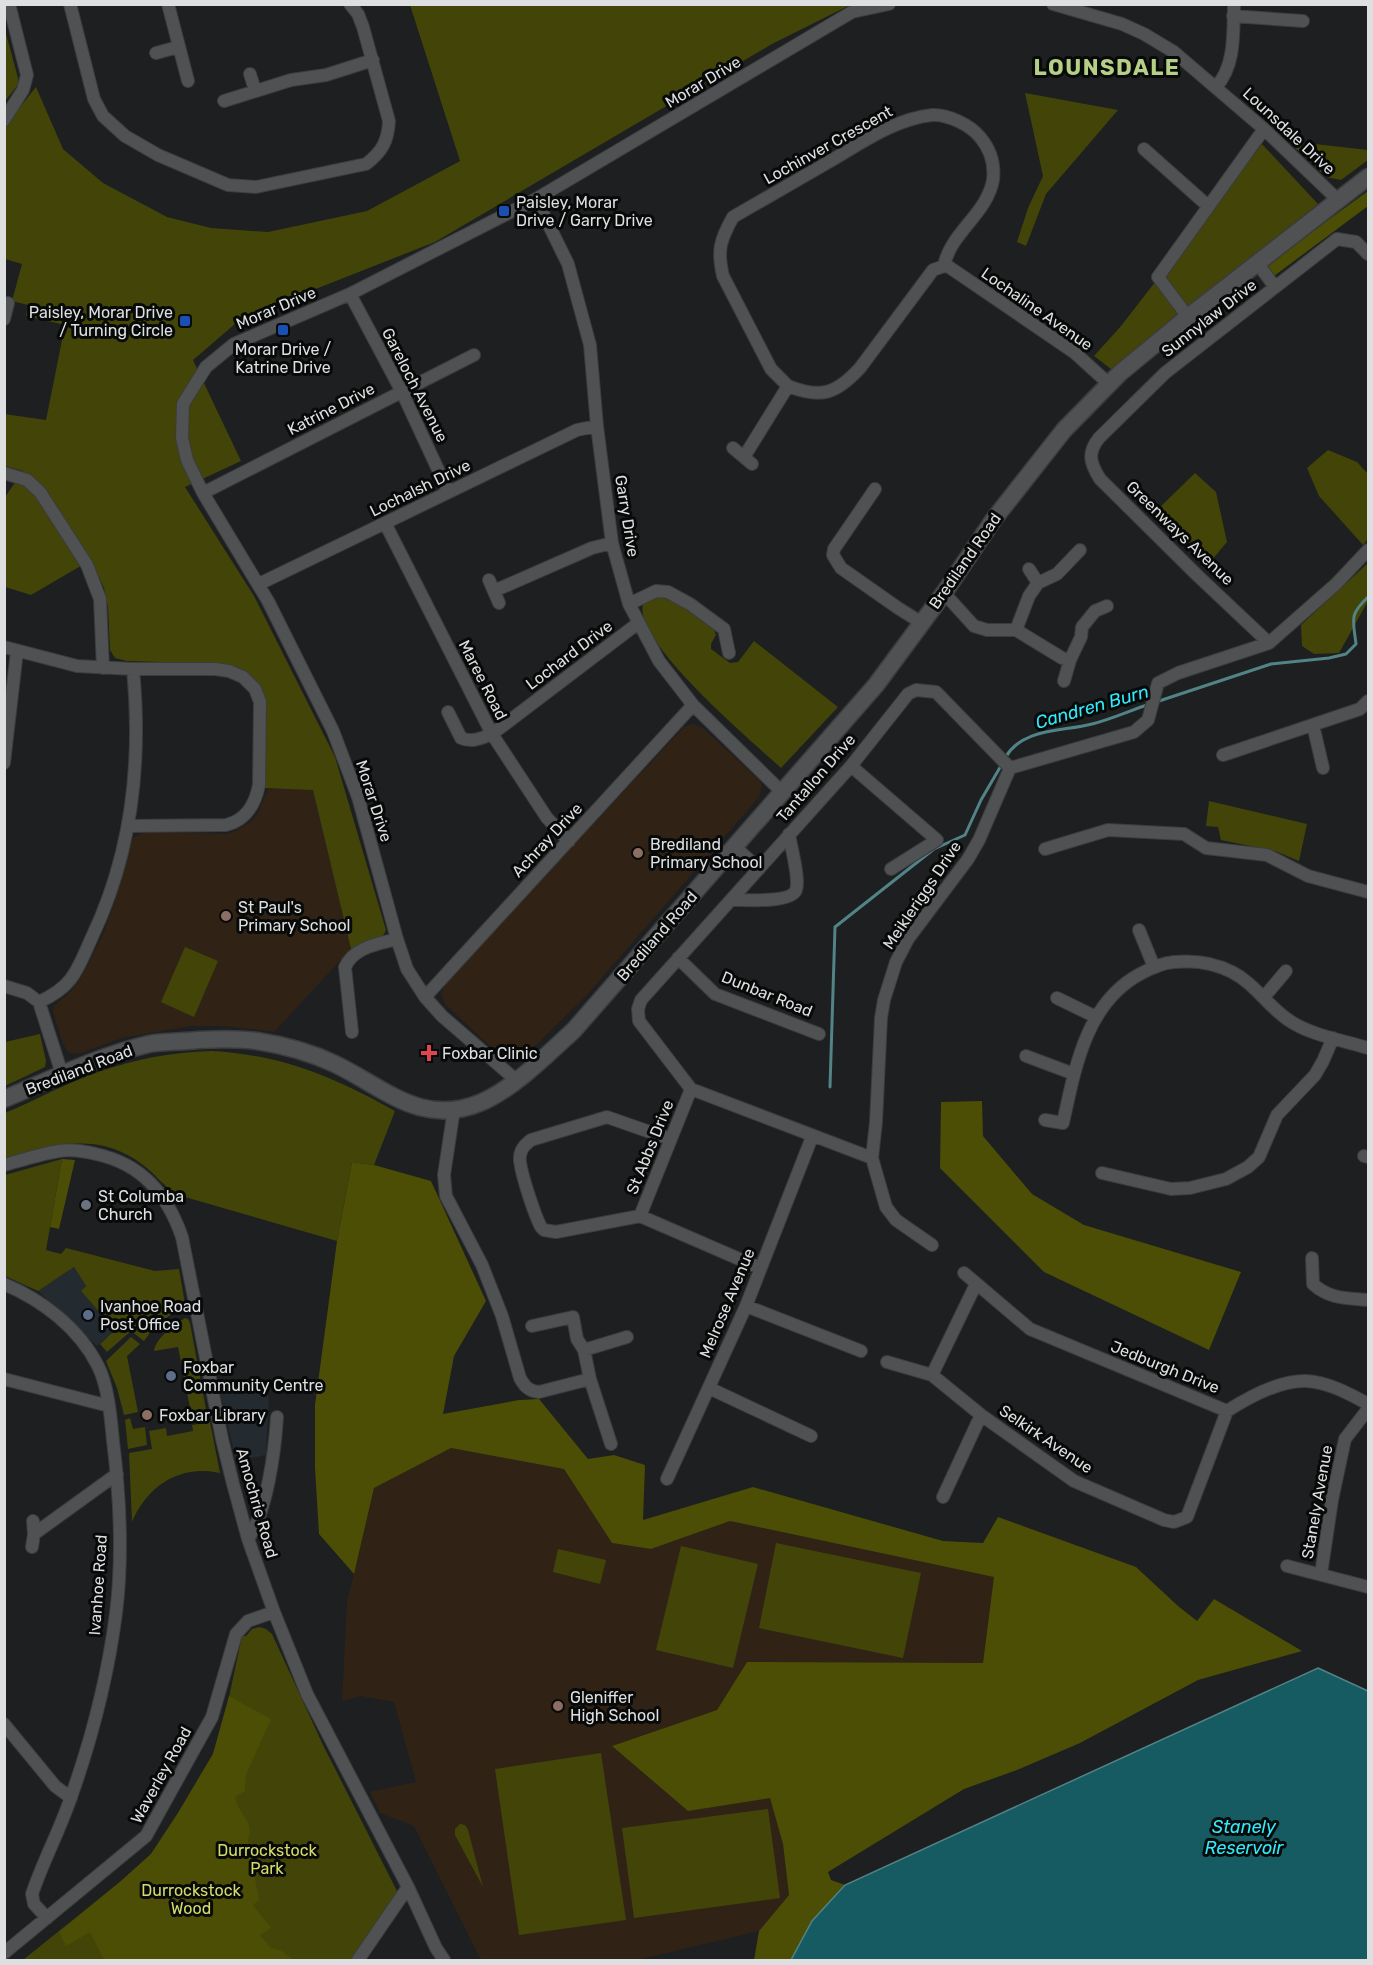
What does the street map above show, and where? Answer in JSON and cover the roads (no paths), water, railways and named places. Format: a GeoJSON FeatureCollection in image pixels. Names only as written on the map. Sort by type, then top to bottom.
{"type":"FeatureCollection","features":[{"type":"Feature","properties":{"kind":"street"},"geometry":{"type":"LineString","coordinates":[[4,120],[23,90],[27,75],[9,4]]}},
{"type":"Feature","properties":{"kind":"street"},"geometry":{"type":"LineString","coordinates":[[70,4],[94,99],[103,116],[125,136],[158,156],[228,185],[256,188],[366,164],[384,147],[389,121],[373,60],[360,21],[350,4]]}},
{"type":"Feature","properties":{"kind":"street"},"geometry":{"type":"LineString","coordinates":[[168,4],[188,81]]}},
{"type":"Feature","properties":{"kind":"street","name":"Morar Drive"},"geometry":{"type":"LineString","coordinates":[[516,1080],[442,1016],[424,997],[407,969],[358,797],[333,731],[259,584],[202,493],[187,460],[182,438],[183,404],[206,367],[234,344],[350,294],[536,199],[852,12],[889,4]]}},
{"type":"Feature","properties":{"kind":"street","name":"Lounsdale Drive"},"geometry":{"type":"LineString","coordinates":[[1054,5],[1122,24],[1174,52],[1264,129],[1338,200]]}},
{"type":"Feature","properties":{"kind":"street","name":"Lounsdale Drive"},"geometry":{"type":"LineString","coordinates":[[1216,87],[1222,81],[1229,65],[1233,10],[1303,21]]}},
{"type":"Feature","properties":{"kind":"street"},"geometry":{"type":"LineString","coordinates":[[156,53],[178,47]]}},
{"type":"Feature","properties":{"kind":"street"},"geometry":{"type":"LineString","coordinates":[[224,101],[291,80],[326,75],[373,60]]}},
{"type":"Feature","properties":{"kind":"street"},"geometry":{"type":"LineString","coordinates":[[250,74],[255,90]]}},
{"type":"Feature","properties":{"kind":"street","name":"Lochinver Crescent"},"geometry":{"type":"LineString","coordinates":[[935,115],[958,121],[975,131],[990,150],[993,177],[983,205],[958,237],[945,258],[944,266],[933,270],[860,368],[846,383],[823,394],[800,391],[788,386],[771,369],[723,276],[720,263],[721,239],[733,217],[881,131],[912,118],[935,115]]}},
{"type":"Feature","properties":{"kind":"street"},"geometry":{"type":"LineString","coordinates":[[1188,317],[1158,277],[1264,129]]}},
{"type":"Feature","properties":{"kind":"street"},"geometry":{"type":"LineString","coordinates":[[1144,149],[1208,206]]}},
{"type":"Feature","properties":{"kind":"street","name":"Brediland Road"},"geometry":{"type":"LineString","coordinates":[[4,1098],[109,1055],[151,1044],[214,1039],[256,1041],[296,1050],[334,1064],[413,1107],[439,1112],[480,1103],[516,1080],[574,1030],[876,685],[1008,501],[1064,430],[1108,383],[1188,317],[1368,177]]}},
{"type":"Feature","properties":{"kind":"street","name":"Garry Drive"},"geometry":{"type":"LineString","coordinates":[[536,199],[568,264],[590,345],[597,426],[612,543],[629,604],[659,661],[693,705],[782,792]]}},
{"type":"Feature","properties":{"kind":"street","name":"Sunnylaw Drive"},"geometry":{"type":"LineString","coordinates":[[1099,438],[1165,374],[1337,240],[1356,242],[1368,254]]}},
{"type":"Feature","properties":{"kind":"street"},"geometry":{"type":"LineString","coordinates":[[1258,264],[1275,287]]}},
{"type":"Feature","properties":{"kind":"street","name":"Lochaline Avenue"},"geometry":{"type":"LineString","coordinates":[[944,266],[949,267],[1075,353],[1108,383]]}},
{"type":"Feature","properties":{"kind":"street","name":"Gareloch Avenue"},"geometry":{"type":"LineString","coordinates":[[350,294],[402,392],[448,491]]}},
{"type":"Feature","properties":{"kind":"street"},"geometry":{"type":"LineString","coordinates":[[4,319],[8,303]]}},
{"type":"Feature","properties":{"kind":"street","name":"Katrine Drive"},"geometry":{"type":"LineString","coordinates":[[202,493],[474,355]]}},
{"type":"Feature","properties":{"kind":"street"},"geometry":{"type":"LineString","coordinates":[[733,448],[748,460],[788,386]]}},
{"type":"Feature","properties":{"kind":"street","name":"Lochalsh Drive"},"geometry":{"type":"LineString","coordinates":[[259,584],[577,430],[597,426]]}},
{"type":"Feature","properties":{"kind":"street","name":"Greenways Avenue"},"geometry":{"type":"LineString","coordinates":[[1099,438],[1091,449],[1090,463],[1100,478],[1269,643]]}},
{"type":"Feature","properties":{"kind":"street"},"geometry":{"type":"LineString","coordinates":[[4,473],[27,480],[40,492],[87,565],[100,599],[103,668]]}},
{"type":"Feature","properties":{"kind":"street"},"geometry":{"type":"LineString","coordinates":[[875,489],[834,549],[833,555],[841,568],[922,623]]}},
{"type":"Feature","properties":{"kind":"street","name":"Maree Road"},"geometry":{"type":"LineString","coordinates":[[385,524],[492,734],[547,818],[569,841]]}},
{"type":"Feature","properties":{"kind":"street"},"geometry":{"type":"LineString","coordinates":[[494,591],[592,548],[612,543]]}},
{"type":"Feature","properties":{"kind":"street"},"geometry":{"type":"LineString","coordinates":[[1016,630],[1029,597],[1038,583],[1057,574],[1080,550]]}},
{"type":"Feature","properties":{"kind":"street"},"geometry":{"type":"LineString","coordinates":[[1008,766],[1134,732],[1148,720],[1158,683],[1178,673],[1269,643],[1336,584],[1368,550]]}},
{"type":"Feature","properties":{"kind":"street"},"geometry":{"type":"LineString","coordinates":[[1029,569],[1038,583]]}},
{"type":"Feature","properties":{"kind":"street"},"geometry":{"type":"LineString","coordinates":[[629,604],[657,591],[668,592],[690,604],[724,629],[729,653]]}},
{"type":"Feature","properties":{"kind":"street"},"geometry":{"type":"LineString","coordinates":[[944,592],[974,626],[987,630],[1016,630],[1062,658],[1070,660]]}},
{"type":"Feature","properties":{"kind":"street"},"geometry":{"type":"LineString","coordinates":[[1064,681],[1070,660],[1081,637],[1082,627],[1095,611],[1107,606]]}},
{"type":"Feature","properties":{"kind":"street","name":"Lochard Drive"},"geometry":{"type":"LineString","coordinates":[[492,734],[638,624]]}},
{"type":"Feature","properties":{"kind":"street"},"geometry":{"type":"LineString","coordinates":[[4,763],[11,649],[77,666],[215,669],[229,671],[243,677],[258,696],[261,706],[260,785],[249,812],[234,823],[217,826],[128,826]]}},
{"type":"Feature","properties":{"kind":"street"},"geometry":{"type":"LineString","coordinates":[[39,1002],[61,991],[77,970],[118,871],[135,783],[137,733],[133,669]]}},
{"type":"Feature","properties":{"kind":"street","name":"Tantallon Drive"},"geometry":{"type":"LineString","coordinates":[[691,1089],[639,1021],[641,1000],[851,766],[908,694],[916,690],[936,692],[1008,766]]}},
{"type":"Feature","properties":{"kind":"street"},"geometry":{"type":"LineString","coordinates":[[1223,755],[1360,710],[1368,701]]}},
{"type":"Feature","properties":{"kind":"street","name":"Achray Drive"},"geometry":{"type":"LineString","coordinates":[[424,997],[693,705]]}},
{"type":"Feature","properties":{"kind":"street"},"geometry":{"type":"LineString","coordinates":[[448,712],[461,738],[465,740],[472,741],[492,734]]}},
{"type":"Feature","properties":{"kind":"street"},"geometry":{"type":"LineString","coordinates":[[1313,725],[1323,768]]}},
{"type":"Feature","properties":{"kind":"street"},"geometry":{"type":"LineString","coordinates":[[851,766],[937,840],[891,869]]}},
{"type":"Feature","properties":{"kind":"street","name":"Meikleriggs Drive"},"geometry":{"type":"LineString","coordinates":[[932,1245],[896,1220],[886,1208],[872,1158],[881,1018],[896,962],[908,939],[974,850],[1008,766]]}},
{"type":"Feature","properties":{"kind":"street"},"geometry":{"type":"LineString","coordinates":[[1045,849],[1108,830],[1184,834],[1206,848],[1267,855],[1308,876],[1368,892]]}},
{"type":"Feature","properties":{"kind":"street"},"geometry":{"type":"LineString","coordinates":[[732,900],[775,899],[793,895],[796,890],[796,878],[789,834]]}},
{"type":"Feature","properties":{"kind":"street"},"geometry":{"type":"LineString","coordinates":[[735,847],[759,869]]}},
{"type":"Feature","properties":{"kind":"street"},"geometry":{"type":"LineString","coordinates":[[1139,930],[1154,967]]}},
{"type":"Feature","properties":{"kind":"street"},"geometry":{"type":"LineString","coordinates":[[352,1032],[345,967],[349,958],[359,950],[397,939]]}},
{"type":"Feature","properties":{"kind":"street","name":"Dunbar Road"},"geometry":{"type":"LineString","coordinates":[[678,958],[715,994],[819,1034]]}},
{"type":"Feature","properties":{"kind":"street"},"geometry":{"type":"LineString","coordinates":[[1046,1120],[1063,1123],[1074,1074],[1096,1017],[1118,989],[1133,978],[1168,962],[1213,963],[1245,979],[1288,1020],[1333,1038],[1368,1048]]}},
{"type":"Feature","properties":{"kind":"street"},"geometry":{"type":"LineString","coordinates":[[1264,997],[1286,971]]}},
{"type":"Feature","properties":{"kind":"street"},"geometry":{"type":"LineString","coordinates":[[4,986],[27,993],[39,1002],[62,1074]]}},
{"type":"Feature","properties":{"kind":"street"},"geometry":{"type":"LineString","coordinates":[[1057,998],[1096,1017]]}},
{"type":"Feature","properties":{"kind":"street"},"geometry":{"type":"LineString","coordinates":[[1102,1173],[1147,1184],[1180,1188],[1207,1185],[1226,1179],[1248,1167],[1259,1157],[1277,1115],[1315,1075],[1333,1038]]}},
{"type":"Feature","properties":{"kind":"street"},"geometry":{"type":"LineString","coordinates":[[1026,1056],[1074,1074]]}},
{"type":"Feature","properties":{"kind":"street"},"geometry":{"type":"LineString","coordinates":[[691,1089],[872,1158]]}},
{"type":"Feature","properties":{"kind":"street","name":"St Abbs Drive"},"geometry":{"type":"LineString","coordinates":[[640,1216],[691,1089]]}},
{"type":"Feature","properties":{"kind":"street"},"geometry":{"type":"LineString","coordinates":[[454,1109],[444,1175],[446,1196],[486,1275],[502,1316],[524,1386],[531,1391],[539,1392],[590,1379]]}},
{"type":"Feature","properties":{"kind":"street"},"geometry":{"type":"LineString","coordinates":[[670,1139],[607,1117],[531,1140],[522,1150],[520,1163],[538,1223],[544,1230],[556,1232],[640,1216],[760,1268]]}},
{"type":"Feature","properties":{"kind":"street","name":"Melrose Avenue"},"geometry":{"type":"LineString","coordinates":[[667,1479],[746,1305],[812,1137]]}},
{"type":"Feature","properties":{"kind":"street","name":"Amochrie Road"},"geometry":{"type":"LineString","coordinates":[[4,1165],[60,1150],[83,1150],[121,1161],[142,1174],[174,1215],[182,1237],[222,1439],[248,1539],[274,1612],[307,1694],[444,1960]]}},
{"type":"Feature","properties":{"kind":"street"},"geometry":{"type":"LineString","coordinates":[[1312,1258],[1313,1284],[1322,1292],[1335,1297],[1368,1300]]}},
{"type":"Feature","properties":{"kind":"street","name":"Jedburgh Drive"},"geometry":{"type":"LineString","coordinates":[[964,1273],[1030,1329],[1227,1411],[1251,1396],[1278,1386],[1306,1381],[1339,1389],[1368,1404]]}},
{"type":"Feature","properties":{"kind":"street","name":"Ivanhoe Road"},"geometry":{"type":"LineString","coordinates":[[4,1284],[26,1293],[51,1311],[77,1335],[99,1367],[109,1406],[117,1474],[119,1530],[116,1611],[102,1691],[71,1798],[33,1894],[34,1904],[47,1918]]}},
{"type":"Feature","properties":{"kind":"street"},"geometry":{"type":"LineString","coordinates":[[932,1375],[976,1284]]}},
{"type":"Feature","properties":{"kind":"street"},"geometry":{"type":"LineString","coordinates":[[746,1305],[861,1351]]}},
{"type":"Feature","properties":{"kind":"street"},"geometry":{"type":"LineString","coordinates":[[532,1326],[573,1317],[577,1340],[584,1350],[590,1379],[611,1444]]}},
{"type":"Feature","properties":{"kind":"street"},"geometry":{"type":"LineString","coordinates":[[584,1350],[627,1337]]}},
{"type":"Feature","properties":{"kind":"street","name":"Selkirk Avenue"},"geometry":{"type":"LineString","coordinates":[[887,1362],[932,1375],[981,1414],[1074,1481],[1164,1520],[1174,1522],[1187,1517],[1227,1411]]}},
{"type":"Feature","properties":{"kind":"street"},"geometry":{"type":"LineString","coordinates":[[4,1379],[109,1406]]}},
{"type":"Feature","properties":{"kind":"street"},"geometry":{"type":"LineString","coordinates":[[709,1388],[811,1436]]}},
{"type":"Feature","properties":{"kind":"street","name":"Stanely Avenue"},"geometry":{"type":"LineString","coordinates":[[1321,1574],[1332,1500],[1345,1439],[1368,1409]]}},
{"type":"Feature","properties":{"kind":"street","name":"Selkirk Avenue"},"geometry":{"type":"LineString","coordinates":[[944,1497],[981,1414]]}},
{"type":"Feature","properties":{"kind":"street"},"geometry":{"type":"LineString","coordinates":[[248,1539],[255,1529],[270,1476],[277,1417]]}},
{"type":"Feature","properties":{"kind":"street"},"geometry":{"type":"LineString","coordinates":[[34,1534],[117,1474]]}},
{"type":"Feature","properties":{"kind":"street"},"geometry":{"type":"LineString","coordinates":[[32,1547],[33,1521]]}},
{"type":"Feature","properties":{"kind":"street"},"geometry":{"type":"LineString","coordinates":[[1287,1566],[1368,1587]]}},
{"type":"Feature","properties":{"kind":"street","name":"Waverley Road"},"geometry":{"type":"LineString","coordinates":[[4,1953],[146,1836],[212,1717],[236,1634],[248,1621],[274,1612]]}},
{"type":"Feature","properties":{"kind":"street"},"geometry":{"type":"LineString","coordinates":[[4,1724],[55,1786],[71,1798]]}},
{"type":"Feature","properties":{"kind":"street"},"geometry":{"type":"LineString","coordinates":[[358,1960],[408,1887]]}},
{"type":"Feature","properties":{"kind":"water","name":"Stanely Reservoir"},"geometry":{"type":"Polygon","coordinates":[[[1318,1668],[1368,1691],[1368,1960],[791,1960],[812,1921],[845,1885],[1318,1668]]]}},
{"type":"Feature","properties":{"kind":"waterway","name":"Candren Burn"},"geometry":{"type":"LineString","coordinates":[[1156,702],[1271,664],[1346,654],[1356,644],[1353,623],[1355,613],[1368,597]]}},
{"type":"Feature","properties":{"kind":"waterway","name":"Candren Burn"},"geometry":{"type":"LineString","coordinates":[[1005,758],[1013,748],[1033,736],[1107,720],[1150,704]]}},
{"type":"Feature","properties":{"kind":"waterway","name":"Candren Burn"},"geometry":{"type":"LineString","coordinates":[[830,1087],[835,927],[934,849],[965,835],[981,800],[1002,764]]}},
{"type":"Feature","properties":{"kind":"place","name":"Paisley, Morar Drive / Garry Drive"},"geometry":{"type":"Point","coordinates":[504,211]}},
{"type":"Feature","properties":{"kind":"place","name":"Paisley, Morar Drive / Turning Circle"},"geometry":{"type":"Point","coordinates":[185,321]}},
{"type":"Feature","properties":{"kind":"place","name":"Morar Drive / Katrine Drive"},"geometry":{"type":"Point","coordinates":[283,330]}},
{"type":"Feature","properties":{"kind":"place","name":"Brediland Primary School"},"geometry":{"type":"Point","coordinates":[638,853]}},
{"type":"Feature","properties":{"kind":"place","name":"St Paul's Primary School"},"geometry":{"type":"Point","coordinates":[226,916]}},
{"type":"Feature","properties":{"kind":"place","name":"Foxbar Clinic"},"geometry":{"type":"Point","coordinates":[429,1053]}},
{"type":"Feature","properties":{"kind":"place","name":"St Columba Church"},"geometry":{"type":"Point","coordinates":[86,1205]}},
{"type":"Feature","properties":{"kind":"place","name":"Ivanhoe Road Post Office"},"geometry":{"type":"Point","coordinates":[88,1315]}},
{"type":"Feature","properties":{"kind":"place","name":"Foxbar Community Centre"},"geometry":{"type":"Point","coordinates":[171,1376]}},
{"type":"Feature","properties":{"kind":"place","name":"Foxbar Library"},"geometry":{"type":"Point","coordinates":[147,1415]}},
{"type":"Feature","properties":{"kind":"place","name":"Gleniffer High School"},"geometry":{"type":"Point","coordinates":[558,1706]}},
{"type":"Feature","properties":{"kind":"district","name":"LOUNSDALE"},"geometry":{"type":"Point","coordinates":[1107,67]}},
{"type":"Feature","properties":{"kind":"park label","name":"Durrockstock Park"},"geometry":{"type":"Point","coordinates":[267,1859]}},
{"type":"Feature","properties":{"kind":"park label","name":"Durrockstock Wood"},"geometry":{"type":"Point","coordinates":[191,1899]}}]}
